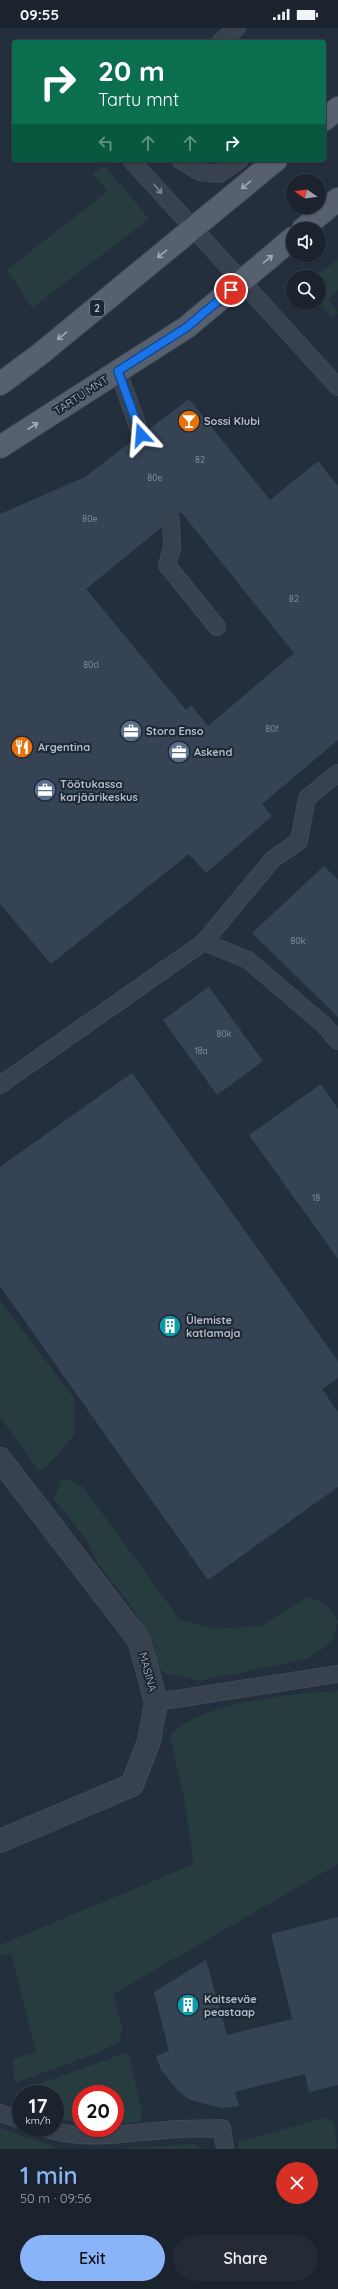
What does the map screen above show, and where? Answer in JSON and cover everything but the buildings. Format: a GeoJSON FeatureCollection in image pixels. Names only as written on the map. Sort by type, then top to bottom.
{"type":"FeatureCollection","features":[{"type":"Feature","properties":{"kind":"main road"},"geometry":{"type":"LineString","coordinates":[[326,118],[338,107]]}},
{"type":"Feature","properties":{"kind":"main road","name":"2"},"geometry":{"type":"LineString","coordinates":[[0,384],[39,355],[274,162]]}},
{"type":"Feature","properties":{"kind":"main road"},"geometry":{"type":"LineString","coordinates":[[311,222],[338,199]]}},
{"type":"Feature","properties":{"kind":"main road","name":"TARTU MNT"},"geometry":{"type":"LineString","coordinates":[[0,447],[187,327],[286,244]]}},
{"type":"Feature","properties":{"kind":"street","name":"MASINA"},"geometry":{"type":"LineString","coordinates":[[0,1459],[139,1640],[156,1702],[149,1741],[132,1784],[0,1841]]}},
{"type":"Feature","properties":{"kind":"lane"},"geometry":{"type":"LineString","coordinates":[[222,40],[237,28]]}},
{"type":"Feature","properties":{"kind":"lane"},"geometry":{"type":"LineString","coordinates":[[326,111],[338,107]]}},
{"type":"Feature","properties":{"kind":"lane"},"geometry":{"type":"LineString","coordinates":[[133,162],[192,229],[242,280],[338,387]]}},
{"type":"Feature","properties":{"kind":"lane"},"geometry":{"type":"LineString","coordinates":[[183,162],[200,172],[219,174],[237,162]]}},
{"type":"Feature","properties":{"kind":"lane"},"geometry":{"type":"LineString","coordinates":[[118,371],[141,435]]}},
{"type":"Feature","properties":{"kind":"lane"},"geometry":{"type":"LineString","coordinates":[[171,520],[172,548],[167,565],[217,627]]}},
{"type":"Feature","properties":{"kind":"lane"},"geometry":{"type":"LineString","coordinates":[[0,1085],[204,942],[273,859],[299,841],[308,798],[338,773]]}},
{"type":"Feature","properties":{"kind":"lane"},"geometry":{"type":"LineString","coordinates":[[204,942],[248,960],[322,1024],[338,1041]]}},
{"type":"Feature","properties":{"kind":"lane"},"geometry":{"type":"LineString","coordinates":[[322,1024],[338,1032]]}},
{"type":"Feature","properties":{"kind":"lane"},"geometry":{"type":"LineString","coordinates":[[156,1702],[337,1673]]}},
{"type":"Feature","properties":{"kind":"lane"},"geometry":{"type":"LineString","coordinates":[[0,2113],[12,2117]]}},
{"type":"Feature","properties":{"kind":"lane"},"geometry":{"type":"LineString","coordinates":[[64,2133],[76,2136],[107,2136],[167,2130],[222,2128],[225,2149]]}},
{"type":"Feature","properties":{"kind":"green space"},"geometry":{"type":"Polygon","coordinates":[[[105,166],[149,219],[32,308],[7,270],[104,194],[107,190],[92,173],[105,166]]]}},
{"type":"Feature","properties":{"kind":"green space"},"geometry":{"type":"Polygon","coordinates":[[[338,259],[338,290],[328,299],[338,313],[331,318],[324,310],[326,310],[326,270],[324,270],[338,259]]]}},
{"type":"Feature","properties":{"kind":"green space"},"geometry":{"type":"Polygon","coordinates":[[[0,1300],[74,1398],[74,1435],[51,1462],[39,1471],[0,1417],[0,1300]]]}},
{"type":"Feature","properties":{"kind":"green space"},"geometry":{"type":"Polygon","coordinates":[[[61,1480],[71,1480],[83,1487],[180,1620],[214,1629],[261,1626],[306,1598],[318,1600],[325,1604],[338,1621],[332,1640],[321,1650],[306,1659],[200,1681],[164,1673],[157,1666],[154,1645],[130,1604],[99,1565],[86,1539],[54,1499],[61,1480]]]}},
{"type":"Feature","properties":{"kind":"green space"},"geometry":{"type":"Polygon","coordinates":[[[338,1691],[338,1864],[113,1994],[122,2026],[120,2041],[100,2052],[15,2083],[13,2059],[36,2052],[11,1953],[0,1956],[0,1945],[194,1864],[184,1798],[170,1736],[183,1724],[224,1707],[273,1697],[338,1691]]]}},
{"type":"Feature","properties":{"kind":"green space"},"geometry":{"type":"Polygon","coordinates":[[[128,2052],[142,2111],[141,2119],[138,2123],[124,2123],[124,2085],[72,2085],[72,2122],[64,2120],[64,2085],[36,2085],[128,2052]]]}},
{"type":"Feature","properties":{"kind":"green space"},"geometry":{"type":"Polygon","coordinates":[[[324,2118],[334,2123],[337,2149],[238,2149],[239,2142],[324,2118]]]}},
{"type":"Feature","properties":{"kind":"green space"},"geometry":{"type":"Polygon","coordinates":[[[0,2128],[12,2132],[12,2137],[27,2137],[54,2146],[55,2149],[0,2149],[0,2128]]]}},
{"type":"Feature","properties":{"kind":"green space"},"geometry":{"type":"Polygon","coordinates":[[[192,2144],[205,2149],[118,2149],[192,2144]]]}},
{"type":"Feature","properties":{"kind":"place","name":"Sossi Klubi"},"geometry":{"type":"Point","coordinates":[189,421]}},
{"type":"Feature","properties":{"kind":"place","name":"Stora Enso"},"geometry":{"type":"Point","coordinates":[131,731]}},
{"type":"Feature","properties":{"kind":"place","name":"Argentina"},"geometry":{"type":"Point","coordinates":[22,747]}},
{"type":"Feature","properties":{"kind":"place","name":"Askend"},"geometry":{"type":"Point","coordinates":[179,752]}},
{"type":"Feature","properties":{"kind":"place","name":"Töötukassa karjäärikeskus"},"geometry":{"type":"Point","coordinates":[45,790]}},
{"type":"Feature","properties":{"kind":"place","name":"Ülemiste katlamaja"},"geometry":{"type":"Point","coordinates":[170,1326]}},
{"type":"Feature","properties":{"kind":"place","name":"Kaitseväe peastaap"},"geometry":{"type":"Point","coordinates":[188,2005]}},
{"type":"Feature","properties":{"kind":"route"},"geometry":{"type":"LineString","coordinates":[[141,435],[118,371],[187,327],[231,290]]}}]}
